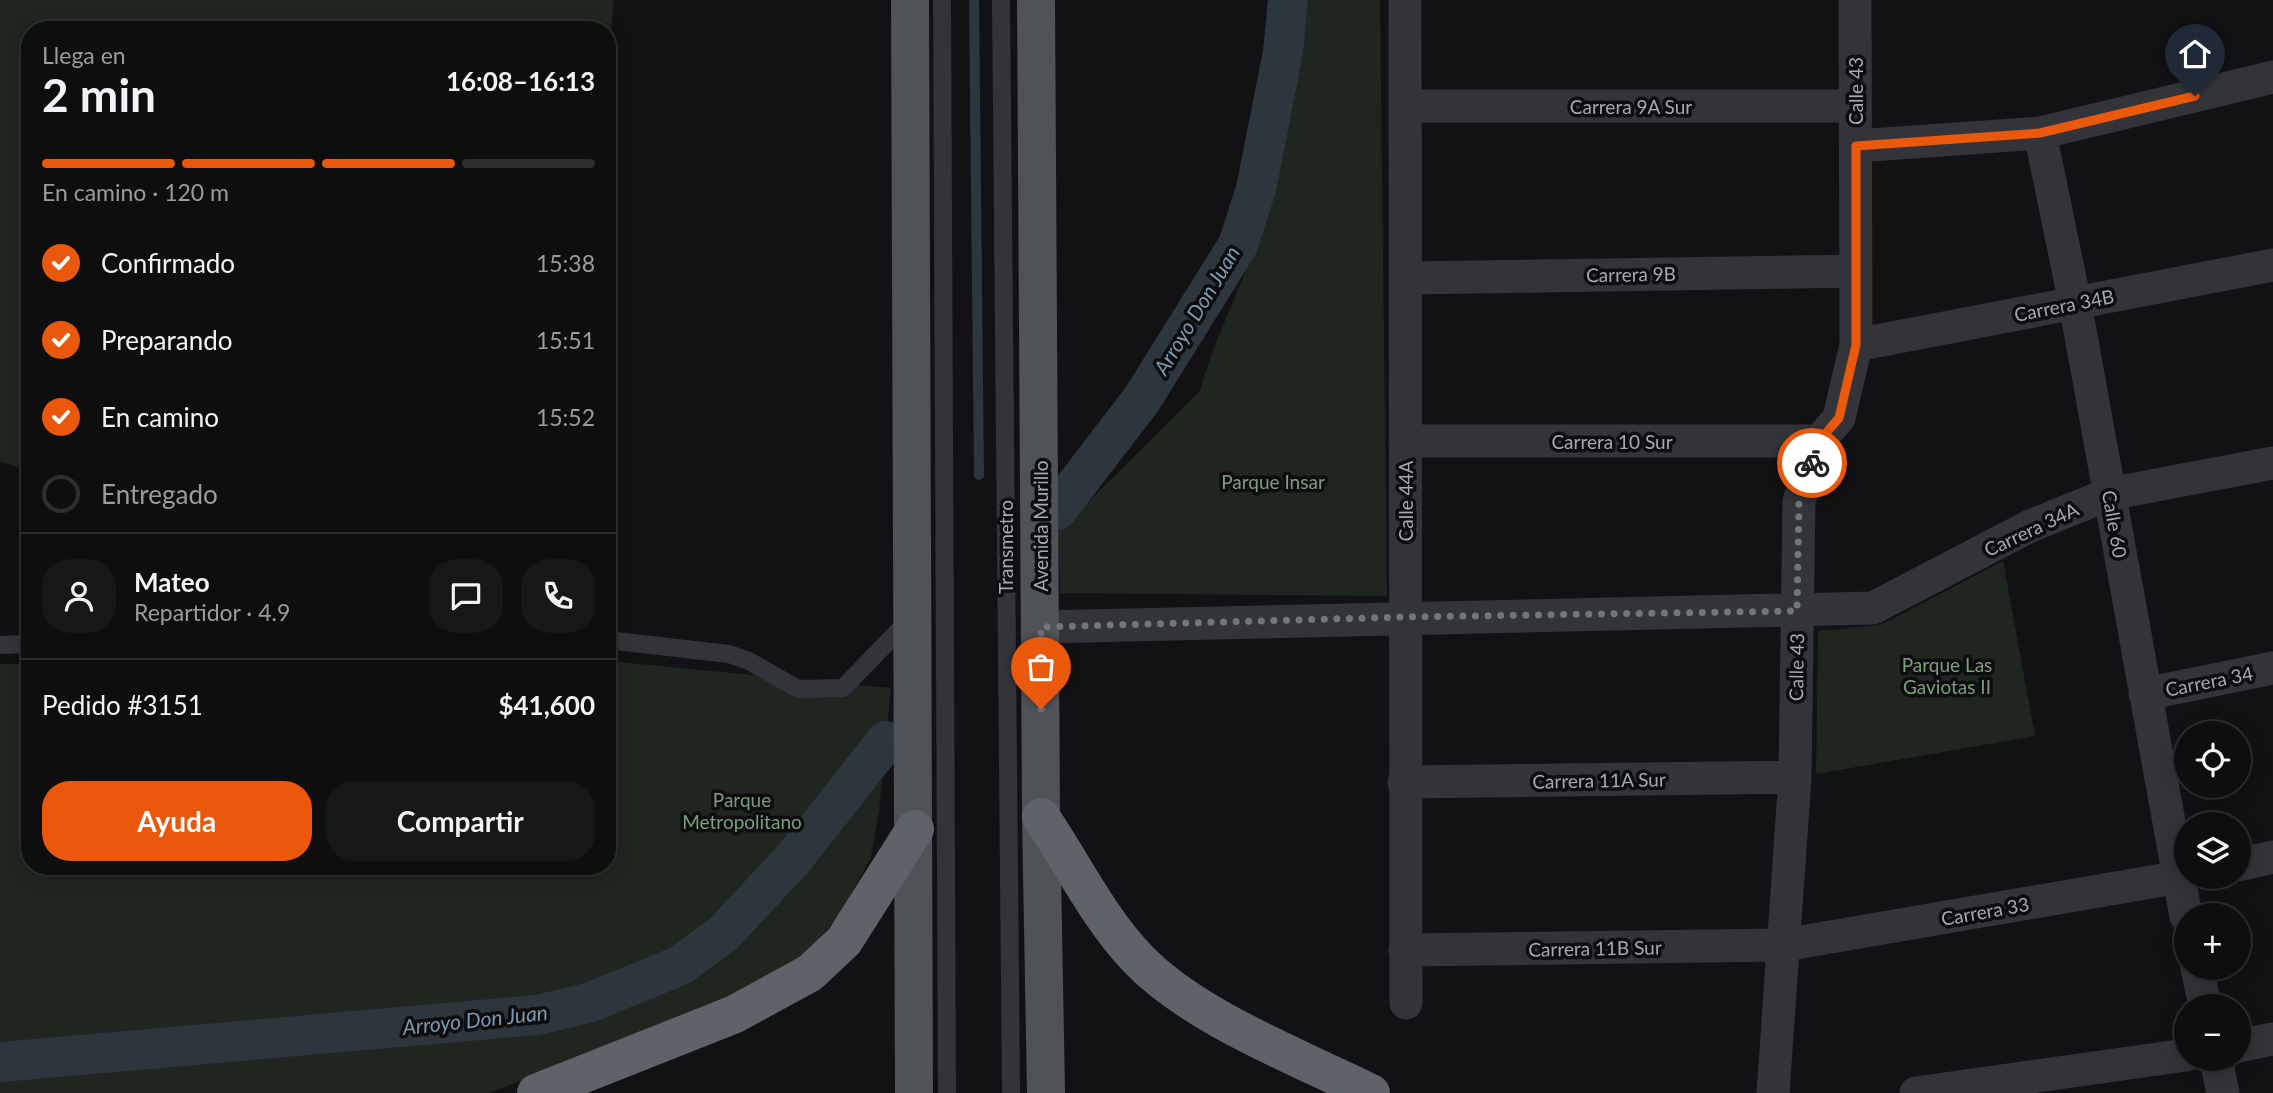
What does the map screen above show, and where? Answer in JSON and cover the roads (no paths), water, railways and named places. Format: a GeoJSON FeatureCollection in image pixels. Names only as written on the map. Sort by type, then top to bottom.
{"type":"FeatureCollection","features":[{"type":"Feature","properties":{"kind":"highway"},"geometry":{"type":"LineString","coordinates":[[1041,817],[1105,917],[1150,970],[1222,1018],[1371,1093]]}},
{"type":"Feature","properties":{"kind":"highway"},"geometry":{"type":"LineString","coordinates":[[536,1093],[735,1014],[810,973],[844,942],[915,829]]}},
{"type":"Feature","properties":{"kind":"main road"},"geometry":{"type":"LineString","coordinates":[[910,0],[915,614],[914,1093]]}},
{"type":"Feature","properties":{"kind":"main road","name":"Avenida Murillo"},"geometry":{"type":"LineString","coordinates":[[1036,0],[1041,817],[1046,1093]]}},
{"type":"Feature","properties":{"kind":"street","name":"Calle 44A"},"geometry":{"type":"LineString","coordinates":[[1405,0],[1406,1003]]}},
{"type":"Feature","properties":{"kind":"street","name":"Calle 43"},"geometry":{"type":"LineString","coordinates":[[1773,1093],[1795,777],[1799,501],[1819,441],[1839,418],[1856,345],[1855,0]]}},
{"type":"Feature","properties":{"kind":"street"},"geometry":{"type":"LineString","coordinates":[[1856,146],[2040,133],[2273,77]]}},
{"type":"Feature","properties":{"kind":"street","name":"Carrera 9A Sur"},"geometry":{"type":"LineString","coordinates":[[1406,106],[1855,106]]}},
{"type":"Feature","properties":{"kind":"street","name":"Calle 60"},"geometry":{"type":"LineString","coordinates":[[2040,133],[2075,303],[2145,694],[2174,837]]}},
{"type":"Feature","properties":{"kind":"street","name":"Carrera 34B"},"geometry":{"type":"LineString","coordinates":[[1856,345],[2273,265]]}},
{"type":"Feature","properties":{"kind":"street","name":"Carrera 9B"},"geometry":{"type":"LineString","coordinates":[[1406,278],[1856,271]]}},
{"type":"Feature","properties":{"kind":"street","name":"Carrera 10 Sur"},"geometry":{"type":"LineString","coordinates":[[1405,441],[1819,441]]}},
{"type":"Feature","properties":{"kind":"street","name":"Carrera 34A"},"geometry":{"type":"LineString","coordinates":[[1041,627],[1873,608],[2028,527],[2109,494],[2273,463]]}},
{"type":"Feature","properties":{"kind":"street","name":"Carrera 34"},"geometry":{"type":"LineString","coordinates":[[2145,694],[2273,668]]}},
{"type":"Feature","properties":{"kind":"street","name":"Carrera 11A Sur"},"geometry":{"type":"LineString","coordinates":[[1404,782],[1795,777]]}},
{"type":"Feature","properties":{"kind":"street"},"geometry":{"type":"LineString","coordinates":[[2251,862],[2273,857]]}},
{"type":"Feature","properties":{"kind":"street","name":"Carrera 33"},"geometry":{"type":"LineString","coordinates":[[1784,945],[2174,878]]}},
{"type":"Feature","properties":{"kind":"street","name":"Carrera 11B Sur"},"geometry":{"type":"LineString","coordinates":[[1405,950],[1784,945]]}},
{"type":"Feature","properties":{"kind":"street"},"geometry":{"type":"LineString","coordinates":[[2251,1043],[2273,1038]]}},
{"type":"Feature","properties":{"kind":"street"},"geometry":{"type":"LineString","coordinates":[[1916,1093],[2174,1057]]}},
{"type":"Feature","properties":{"kind":"street"},"geometry":{"type":"LineString","coordinates":[[2218,1071],[2222,1093]]}},
{"type":"Feature","properties":{"kind":"lane"},"geometry":{"type":"LineString","coordinates":[[942,0],[947,1093]]}},
{"type":"Feature","properties":{"kind":"lane","name":"Transmetro"},"geometry":{"type":"LineString","coordinates":[[1001,0],[1011,1093]]}},
{"type":"Feature","properties":{"kind":"lane"},"geometry":{"type":"LineString","coordinates":[[616,641],[729,654],[750,661],[797,689],[843,688],[915,614]]}},
{"type":"Feature","properties":{"kind":"lane"},"geometry":{"type":"LineString","coordinates":[[0,645],[21,644]]}},
{"type":"Feature","properties":{"kind":"waterway"},"geometry":{"type":"LineString","coordinates":[[974,0],[979,475]]}},
{"type":"Feature","properties":{"kind":"waterway","name":"Arroyo Don Juan"},"geometry":{"type":"LineString","coordinates":[[1057,510],[1142,399],[1238,245],[1256,189],[1283,52],[1288,0]]}},
{"type":"Feature","properties":{"kind":"waterway","name":"Arroyo Don Juan"},"geometry":{"type":"LineString","coordinates":[[0,1062],[537,1015],[588,1003],[679,966],[723,934],[794,858],[886,741]]}},
{"type":"Feature","properties":{"kind":"park label","name":"Parque Insar"},"geometry":{"type":"Point","coordinates":[1273,481]}},
{"type":"Feature","properties":{"kind":"park label","name":"Parque Las Gaviotas II"},"geometry":{"type":"Point","coordinates":[1947,675]}},
{"type":"Feature","properties":{"kind":"park label","name":"Parque Metropolitano"},"geometry":{"type":"Point","coordinates":[742,810]}}]}
